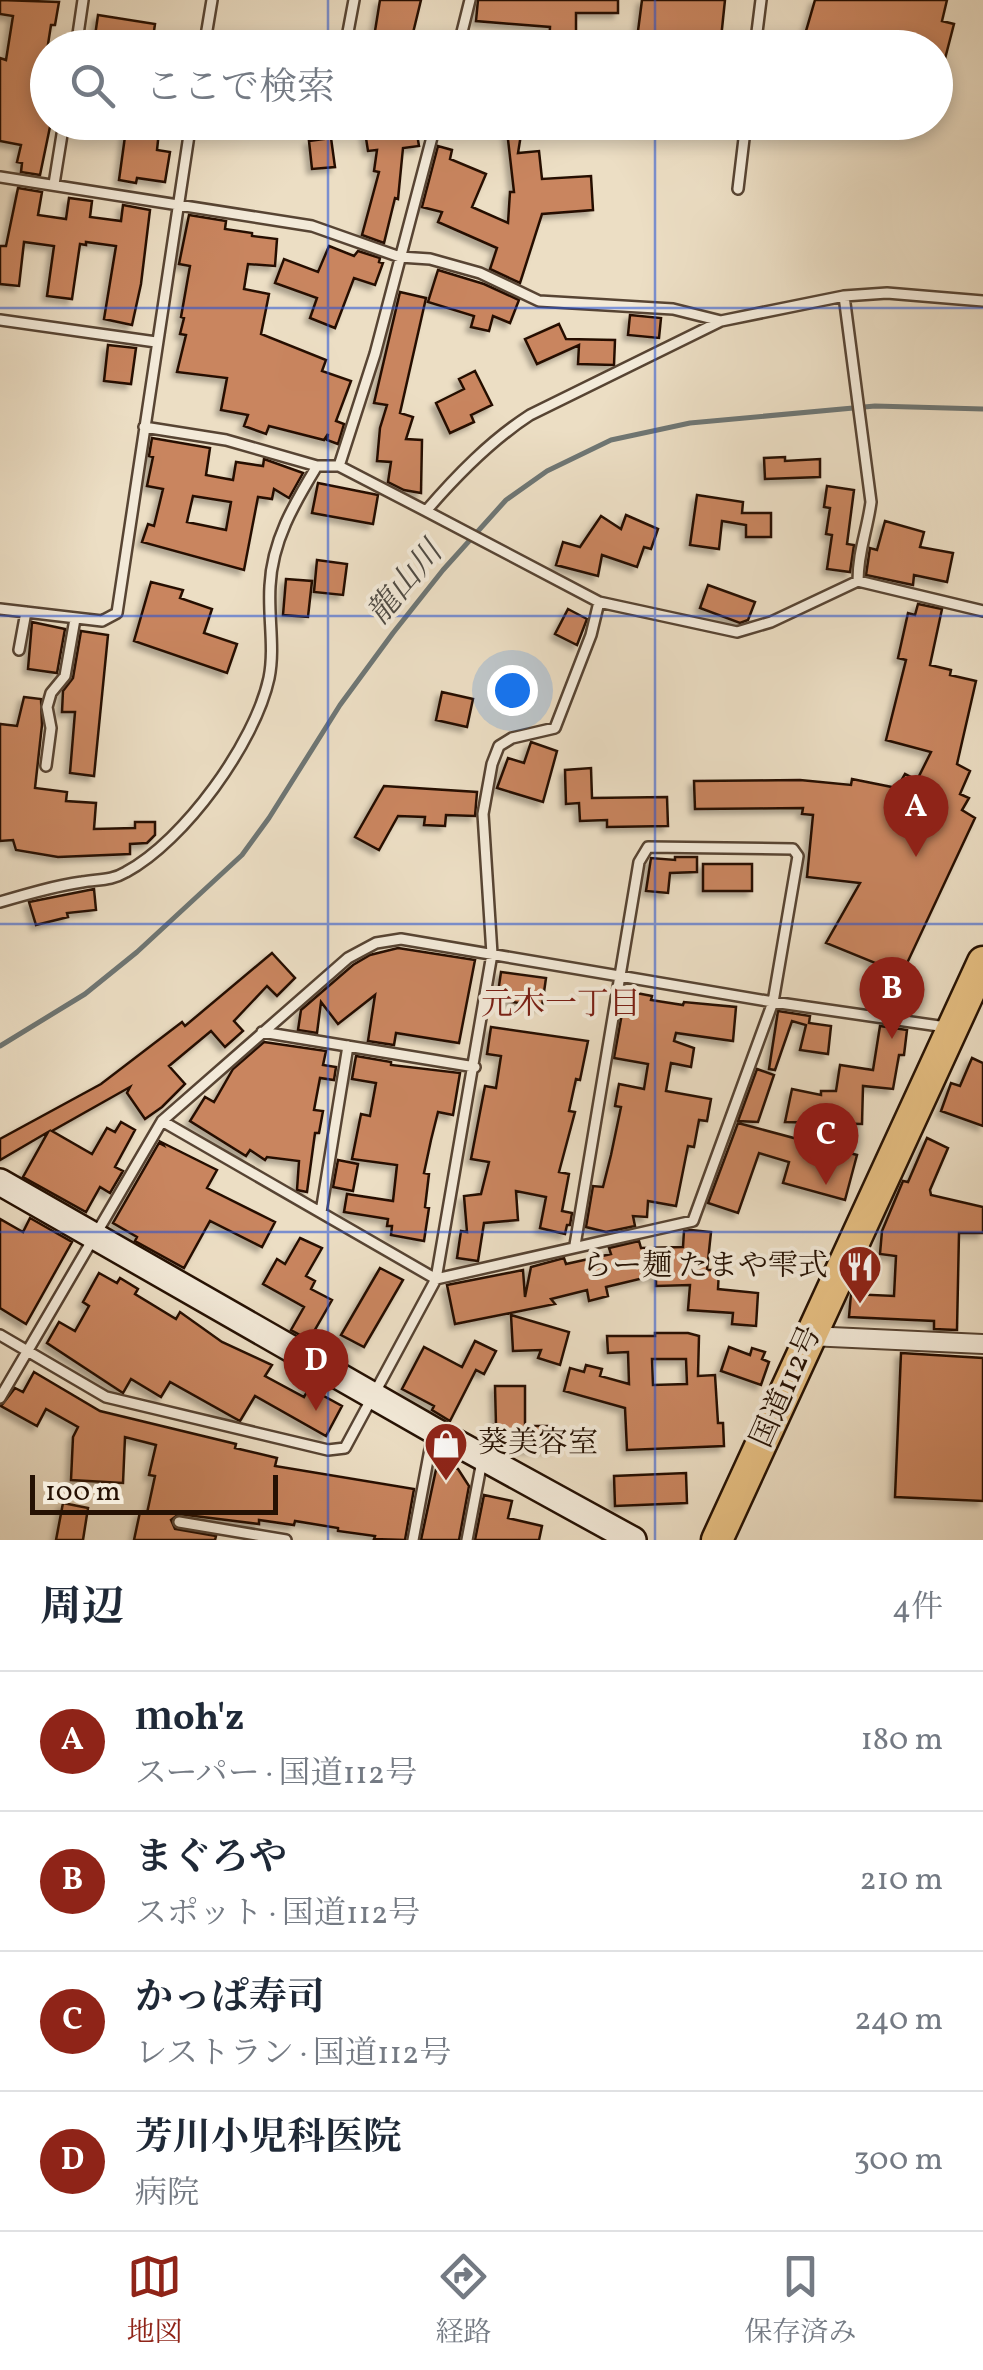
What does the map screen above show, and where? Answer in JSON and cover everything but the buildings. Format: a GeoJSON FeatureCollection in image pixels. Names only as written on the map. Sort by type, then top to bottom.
{"type":"FeatureCollection","features":[{"type":"Feature","properties":{"kind":"highway","name":"国道112号"},"geometry":{"type":"LineString","coordinates":[[717,1540],[983,962]]}},
{"type":"Feature","properties":{"kind":"street"},"geometry":{"type":"LineString","coordinates":[[0,1182],[374,1397],[633,1540]]}},
{"type":"Feature","properties":{"kind":"street"},"geometry":{"type":"LineString","coordinates":[[810,1336],[983,1344]]}},
{"type":"Feature","properties":{"kind":"lane"},"geometry":{"type":"LineString","coordinates":[[79,30],[84,0]]}},
{"type":"Feature","properties":{"kind":"lane"},"geometry":{"type":"LineString","coordinates":[[207,30],[212,0]]}},
{"type":"Feature","properties":{"kind":"lane"},"geometry":{"type":"LineString","coordinates":[[348,30],[354,0]]}},
{"type":"Feature","properties":{"kind":"lane"},"geometry":{"type":"LineString","coordinates":[[465,30],[470,0]]}},
{"type":"Feature","properties":{"kind":"lane"},"geometry":{"type":"LineString","coordinates":[[757,30],[761,0]]}},
{"type":"Feature","properties":{"kind":"lane"},"geometry":{"type":"LineString","coordinates":[[54,184],[61,140]]}},
{"type":"Feature","properties":{"kind":"lane"},"geometry":{"type":"LineString","coordinates":[[0,609],[102,622],[117,613],[188,140]]}},
{"type":"Feature","properties":{"kind":"lane"},"geometry":{"type":"LineString","coordinates":[[339,466],[375,354],[431,140]]}},
{"type":"Feature","properties":{"kind":"lane"},"geometry":{"type":"LineString","coordinates":[[738,189],[744,140]]}},
{"type":"Feature","properties":{"kind":"lane"},"geometry":{"type":"LineString","coordinates":[[0,177],[312,226],[400,257],[430,259],[480,272],[540,300],[672,309],[720,321]]}},
{"type":"Feature","properties":{"kind":"lane"},"geometry":{"type":"LineString","coordinates":[[426,511],[458,474],[520,421],[720,321],[844,296],[887,292],[983,301]]}},
{"type":"Feature","properties":{"kind":"lane"},"geometry":{"type":"LineString","coordinates":[[844,296],[870,502],[866,536],[858,551],[858,581]]}},
{"type":"Feature","properties":{"kind":"lane"},"geometry":{"type":"LineString","coordinates":[[0,320],[156,342]]}},
{"type":"Feature","properties":{"kind":"lane"},"geometry":{"type":"LineString","coordinates":[[144,428],[226,440],[317,466],[339,466],[599,602],[737,632],[770,622],[858,581],[983,611]]}},
{"type":"Feature","properties":{"kind":"lane"},"geometry":{"type":"LineString","coordinates":[[0,902],[85,881],[107,880],[127,872],[175,837],[214,787],[263,697],[269,677],[270,587],[276,550],[294,505],[317,466]]}},
{"type":"Feature","properties":{"kind":"lane"},"geometry":{"type":"LineString","coordinates":[[0,1335],[106,1397],[328,1450],[345,1448],[436,1279],[492,954],[483,814],[492,764],[499,746],[512,738],[555,728],[599,602]]}},
{"type":"Feature","properties":{"kind":"lane"},"geometry":{"type":"LineString","coordinates":[[19,650],[26,612]]}},
{"type":"Feature","properties":{"kind":"lane"},"geometry":{"type":"LineString","coordinates":[[46,766],[50,728],[47,707],[65,676],[75,619]]}},
{"type":"Feature","properties":{"kind":"lane"},"geometry":{"type":"LineString","coordinates":[[162,1122],[436,1279],[693,1221],[772,1002],[798,856],[794,848],[648,847],[638,862],[575,1245]]}},
{"type":"Feature","properties":{"kind":"lane"},"geometry":{"type":"LineString","coordinates":[[0,1398],[162,1122],[348,958],[376,943],[401,939],[772,1002],[952,1028]]}},
{"type":"Feature","properties":{"kind":"lane"},"geometry":{"type":"LineString","coordinates":[[262,1032],[475,1067]]}},
{"type":"Feature","properties":{"kind":"lane"},"geometry":{"type":"LineString","coordinates":[[320,1212],[348,1046]]}},
{"type":"Feature","properties":{"kind":"lane"},"geometry":{"type":"LineString","coordinates":[[413,1540],[433,1430]]}},
{"type":"Feature","properties":{"kind":"lane"},"geometry":{"type":"LineString","coordinates":[[467,1540],[482,1458]]}},
{"type":"Feature","properties":{"kind":"lane"},"geometry":{"type":"LineString","coordinates":[[180,1522],[286,1540]]}},
{"type":"Feature","properties":{"kind":"waterway","name":"龍山川"},"geometry":{"type":"LineString","coordinates":[[0,1046],[85,994],[137,952],[242,855],[340,705],[443,570],[506,500],[547,471],[611,440],[690,423],[875,406],[983,409]]}},
{"type":"Feature","properties":{"kind":"place","name":"ｍoh'z"},"geometry":{"type":"Point","coordinates":[916,857]}},
{"type":"Feature","properties":{"kind":"place","name":"まぐろや"},"geometry":{"type":"Point","coordinates":[892,1039]}},
{"type":"Feature","properties":{"kind":"place","name":"かっぱ寿司"},"geometry":{"type":"Point","coordinates":[826,1185]}},
{"type":"Feature","properties":{"kind":"place","name":"らー麺 たまや雫式"},"geometry":{"type":"Point","coordinates":[860,1305]}},
{"type":"Feature","properties":{"kind":"place","name":"芳川小児科医院"},"geometry":{"type":"Point","coordinates":[316,1411]}},
{"type":"Feature","properties":{"kind":"place","name":"葵美容室"},"geometry":{"type":"Point","coordinates":[446,1482]}},
{"type":"Feature","properties":{"kind":"district","name":"元木一丁目"},"geometry":{"type":"Point","coordinates":[561,1006]}}]}
